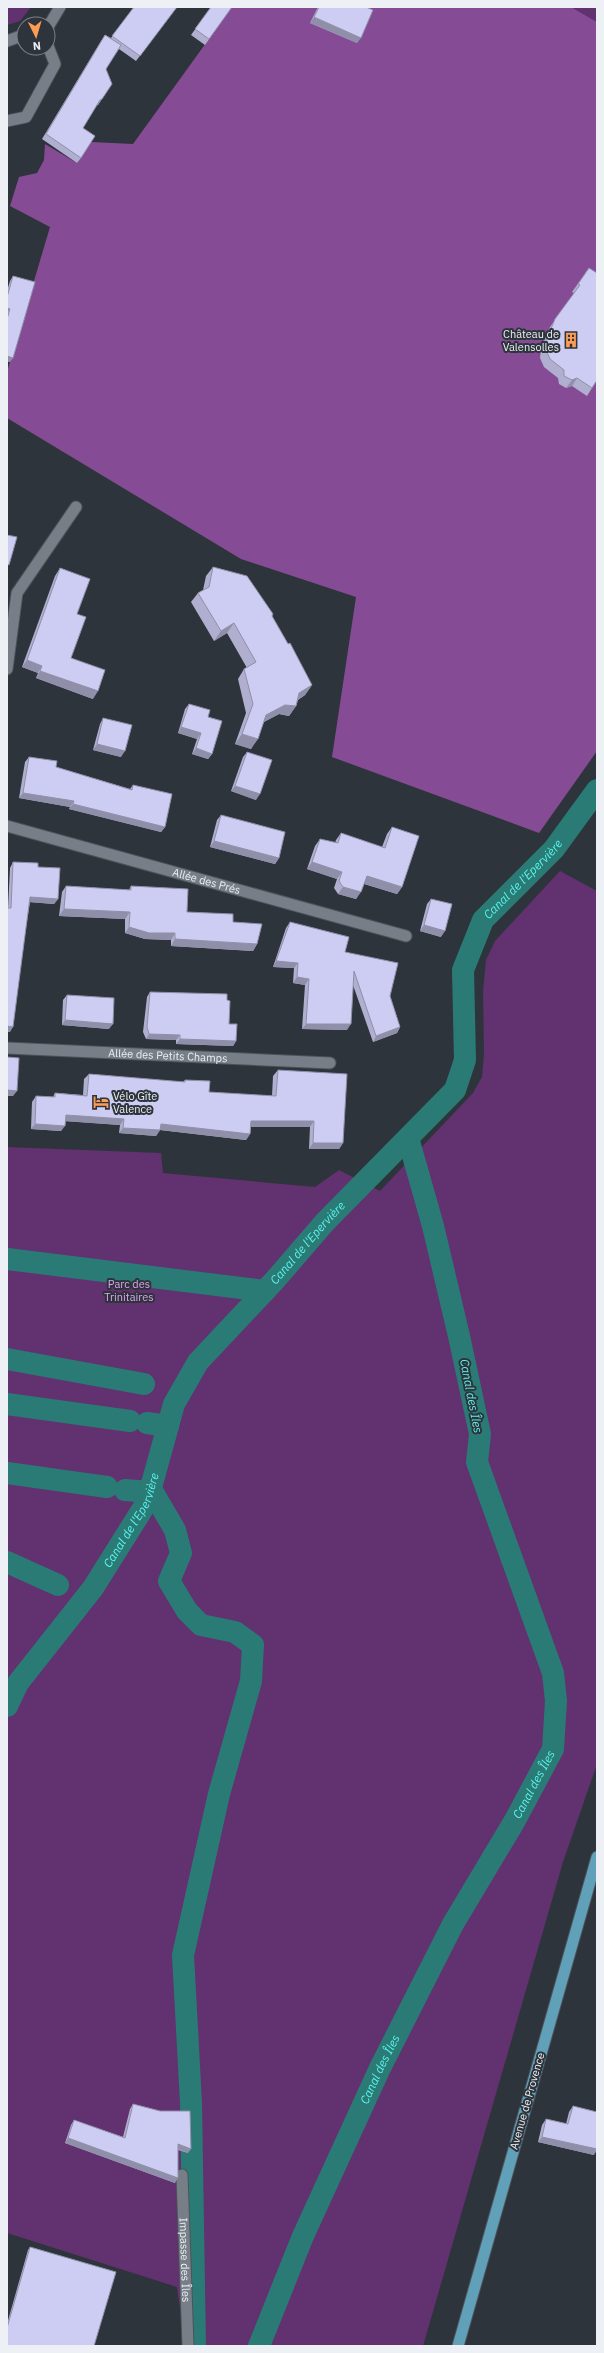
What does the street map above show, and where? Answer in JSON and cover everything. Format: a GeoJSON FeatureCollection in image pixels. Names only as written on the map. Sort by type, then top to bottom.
{"type":"FeatureCollection","features":[{"type":"Feature","properties":{"kind":"main road","name":"Avenue de Provence"},"geometry":{"type":"LineString","coordinates":[[458,2346],[597,1857]]}},
{"type":"Feature","properties":{"kind":"street"},"geometry":{"type":"LineString","coordinates":[[55,16],[60,7]]}},
{"type":"Feature","properties":{"kind":"street"},"geometry":{"type":"LineString","coordinates":[[7,121],[26,117],[55,64],[52,56]]}},
{"type":"Feature","properties":{"kind":"street"},"geometry":{"type":"LineString","coordinates":[[7,669],[17,593],[76,507]]}},
{"type":"Feature","properties":{"kind":"street","name":"Allée des Prés"},"geometry":{"type":"LineString","coordinates":[[7,826],[406,936]]}},
{"type":"Feature","properties":{"kind":"street","name":"Allée des Petits Champs"},"geometry":{"type":"LineString","coordinates":[[7,1048],[330,1063]]}},
{"type":"Feature","properties":{"kind":"street","name":"Impasse des Îles"},"geometry":{"type":"LineString","coordinates":[[182,2175],[188,2346]]}},
{"type":"Feature","properties":{"kind":"green space"},"geometry":{"type":"Polygon","coordinates":[[[7,7],[31,7],[24,16],[16,16],[16,22],[7,25],[7,7]]]}},
{"type":"Feature","properties":{"kind":"green space"},"geometry":{"type":"Polygon","coordinates":[[[571,7],[597,7],[597,22],[571,7]]]}},
{"type":"Feature","properties":{"kind":"green space","name":"Parc des Trinitaires"},"geometry":{"type":"Polygon","coordinates":[[[560,871],[597,891],[597,1764],[563,1862],[423,2346],[185,2346],[177,2287],[7,2233],[7,1147],[161,1153],[163,1173],[315,1187],[339,1170],[380,1191],[473,1093],[482,1077],[484,1053],[483,992],[486,960],[495,941],[560,871]]]}},
{"type":"Feature","properties":{"kind":"shaded area"},"geometry":{"type":"Polygon","coordinates":[[[232,7],[571,7],[597,22],[597,751],[539,833],[332,757],[356,597],[241,559],[7,418],[7,372],[50,227],[10,206],[19,177],[37,173],[44,160],[45,144],[77,163],[91,142],[133,144],[232,7]]]}},
{"type":"Feature","properties":{"kind":"building"},"geometry":{"type":"Polygon","coordinates":[[[134,7],[177,7],[140,56],[112,36],[134,7]]]}},
{"type":"Feature","properties":{"kind":"building"},"geometry":{"type":"Polygon","coordinates":[[[211,7],[232,7],[209,39],[195,29],[211,7]]]}},
{"type":"Feature","properties":{"kind":"building"},"geometry":{"type":"Polygon","coordinates":[[[319,7],[366,7],[373,10],[361,38],[314,17],[319,7]]]}},
{"type":"Feature","properties":{"kind":"building"},"geometry":{"type":"Polygon","coordinates":[[[105,35],[121,45],[106,69],[112,84],[100,100],[83,128],[95,136],[81,158],[46,134],[105,35]]]}},
{"type":"Feature","properties":{"kind":"building","name":"Château de Valensolles"},"geometry":{"type":"Polygon","coordinates":[[[589,268],[597,273],[597,380],[592,388],[577,378],[572,380],[564,376],[564,370],[550,359],[546,350],[546,341],[555,319],[580,285],[578,284],[589,268]]]}},
{"type":"Feature","properties":{"kind":"building"},"geometry":{"type":"Polygon","coordinates":[[[13,276],[35,282],[13,358],[7,356],[7,319],[10,309],[7,308],[7,297],[13,276]]]}},
{"type":"Feature","properties":{"kind":"building"},"geometry":{"type":"Polygon","coordinates":[[[7,535],[17,537],[9,565],[7,564],[7,535]]]}},
{"type":"Feature","properties":{"kind":"building"},"geometry":{"type":"Polygon","coordinates":[[[213,567],[247,576],[273,614],[272,616],[288,644],[290,643],[312,685],[299,693],[296,706],[285,705],[266,715],[258,739],[242,734],[253,704],[244,669],[256,662],[234,623],[221,631],[198,593],[209,587],[213,567]]]}},
{"type":"Feature","properties":{"kind":"building"},"geometry":{"type":"Polygon","coordinates":[[[60,568],[90,579],[77,614],[86,617],[71,658],[105,670],[98,691],[40,671],[42,666],[27,660],[60,568]]]}},
{"type":"Feature","properties":{"kind":"building"},"geometry":{"type":"Polygon","coordinates":[[[189,704],[210,710],[208,717],[222,721],[212,754],[196,748],[201,733],[181,727],[189,704]]]}},
{"type":"Feature","properties":{"kind":"building"},"geometry":{"type":"Polygon","coordinates":[[[103,718],[132,725],[125,751],[97,744],[103,718]]]}},
{"type":"Feature","properties":{"kind":"building"},"geometry":{"type":"Polygon","coordinates":[[[247,752],[272,760],[260,794],[235,786],[247,752]]]}},
{"type":"Feature","properties":{"kind":"building"},"geometry":{"type":"Polygon","coordinates":[[[29,757],[57,761],[56,767],[132,790],[133,785],[172,794],[165,827],[73,804],[74,801],[23,793],[29,757]]]}},
{"type":"Feature","properties":{"kind":"building"},"geometry":{"type":"Polygon","coordinates":[[[221,815],[285,832],[279,858],[214,841],[221,815]]]}},
{"type":"Feature","properties":{"kind":"building"},"geometry":{"type":"Polygon","coordinates":[[[392,827],[419,836],[402,887],[367,876],[361,892],[343,887],[339,881],[342,872],[312,862],[320,839],[338,843],[341,833],[385,848],[392,827]]]}},
{"type":"Feature","properties":{"kind":"building"},"geometry":{"type":"Polygon","coordinates":[[[13,862],[38,863],[38,867],[60,868],[58,899],[30,897],[13,1027],[7,1026],[7,908],[11,908],[13,862]]]}},
{"type":"Feature","properties":{"kind":"building"},"geometry":{"type":"Polygon","coordinates":[[[66,886],[131,890],[131,886],[188,889],[187,912],[233,914],[233,922],[262,924],[257,944],[175,939],[175,933],[149,933],[129,927],[130,912],[64,909],[66,886]]]}},
{"type":"Feature","properties":{"kind":"building"},"geometry":{"type":"Polygon","coordinates":[[[431,899],[452,904],[445,931],[424,925],[431,899]]]}},
{"type":"Feature","properties":{"kind":"building"},"geometry":{"type":"Polygon","coordinates":[[[290,922],[349,937],[345,952],[398,963],[390,996],[400,1027],[376,1036],[354,971],[351,1024],[306,1024],[309,979],[297,977],[298,963],[276,961],[290,922]]]}},
{"type":"Feature","properties":{"kind":"building"},"geometry":{"type":"Polygon","coordinates":[[[150,992],[227,994],[227,1000],[230,1001],[229,1024],[237,1024],[236,1041],[180,1039],[180,1035],[149,1034],[147,1027],[150,992]]]}},
{"type":"Feature","properties":{"kind":"building"},"geometry":{"type":"Polygon","coordinates":[[[67,995],[114,998],[113,1024],[65,1020],[67,995]]]}},
{"type":"Feature","properties":{"kind":"building"},"geometry":{"type":"Polygon","coordinates":[[[7,1057],[19,1058],[17,1091],[7,1090],[7,1057]]]}},
{"type":"Feature","properties":{"kind":"building"},"geometry":{"type":"Polygon","coordinates":[[[278,1070],[347,1074],[343,1143],[313,1143],[314,1121],[251,1121],[250,1134],[161,1124],[160,1130],[123,1128],[124,1119],[66,1115],[65,1126],[35,1124],[36,1096],[55,1097],[55,1093],[87,1096],[89,1074],[185,1082],[185,1080],[210,1081],[209,1092],[276,1096],[278,1070]]]}},
{"type":"Feature","properties":{"kind":"building"},"geometry":{"type":"Polygon","coordinates":[[[133,2104],[160,2111],[190,2111],[191,2149],[178,2144],[178,2178],[68,2138],[74,2120],[125,2138],[133,2104]]]}},
{"type":"Feature","properties":{"kind":"building"},"geometry":{"type":"Polygon","coordinates":[[[573,2106],[597,2112],[597,2149],[542,2137],[546,2119],[568,2124],[573,2106]]]}},
{"type":"Feature","properties":{"kind":"building"},"geometry":{"type":"Polygon","coordinates":[[[30,2247],[116,2272],[94,2346],[7,2346],[7,2328],[30,2247]]]}},
{"type":"Feature","properties":{"kind":"waterway","name":"Canal de l'Epervière"},"geometry":{"type":"LineString","coordinates":[[7,1706],[18,1683],[93,1588],[147,1502],[174,1404],[198,1362],[275,1280],[325,1222],[455,1090],[465,1060],[463,970],[483,920],[554,849],[597,790]]}},
{"type":"Feature","properties":{"kind":"waterway","name":"Canal des Îles"},"geometry":{"type":"LineString","coordinates":[[259,2346],[303,2236],[380,2068],[453,1924],[514,1822],[553,1749],[556,1701],[553,1673],[477,1462],[480,1434],[433,1226],[408,1138]]}},
{"type":"Feature","properties":{"kind":"waterway"},"geometry":{"type":"LineString","coordinates":[[7,1259],[265,1291]]}},
{"type":"Feature","properties":{"kind":"waterway"},"geometry":{"type":"LineString","coordinates":[[7,1359],[144,1384]]}},
{"type":"Feature","properties":{"kind":"waterway"},"geometry":{"type":"LineString","coordinates":[[7,1404],[130,1421]]}},
{"type":"Feature","properties":{"kind":"waterway"},"geometry":{"type":"LineString","coordinates":[[147,1423],[168,1426]]}},
{"type":"Feature","properties":{"kind":"waterway"},"geometry":{"type":"LineString","coordinates":[[7,1473],[107,1487]]}},
{"type":"Feature","properties":{"kind":"waterway","name":"Canal des Îles"},"geometry":{"type":"LineString","coordinates":[[151,1489],[175,1530],[181,1553],[169,1581],[187,1611],[201,1625],[235,1632],[253,1645],[251,1681],[219,1794],[183,1955],[191,2103],[195,2346]]}},
{"type":"Feature","properties":{"kind":"waterway"},"geometry":{"type":"LineString","coordinates":[[125,1490],[150,1492]]}},
{"type":"Feature","properties":{"kind":"waterway"},"geometry":{"type":"LineString","coordinates":[[7,1562],[58,1585]]}},
{"type":"Feature","properties":{"kind":"place","name":"Château de Valensolles"},"geometry":{"type":"Point","coordinates":[571,340]}},
{"type":"Feature","properties":{"kind":"place","name":"Vélo Gîte Valence"},"geometry":{"type":"Point","coordinates":[101,1102]}}]}
